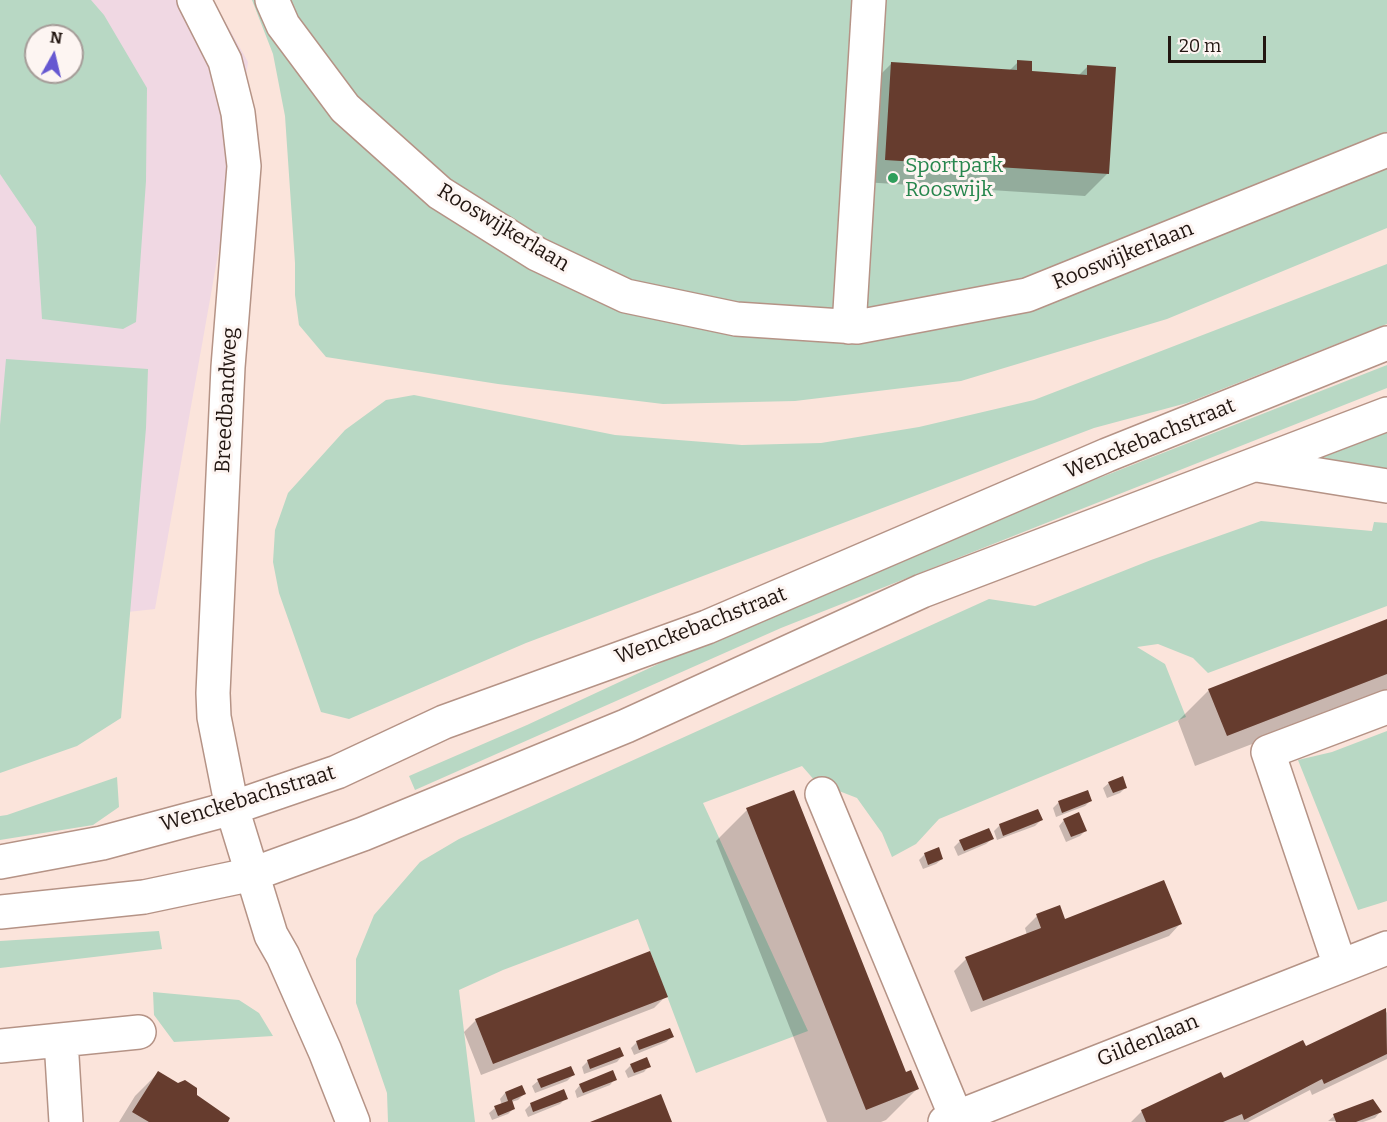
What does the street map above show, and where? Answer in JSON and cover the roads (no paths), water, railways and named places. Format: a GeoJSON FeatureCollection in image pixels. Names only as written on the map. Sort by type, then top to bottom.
{"type":"FeatureCollection","features":[{"type":"Feature","properties":{"kind":"street","name":"Breedbandweg"},"geometry":{"type":"LineString","coordinates":[[194,0],[225,61],[238,113],[244,166],[228,367],[213,693],[214,717],[232,808],[271,935],[283,956],[325,1051],[353,1122]]}},
{"type":"Feature","properties":{"kind":"street","name":"Rooswijkerlaan"},"geometry":{"type":"LineString","coordinates":[[272,0],[283,26],[345,108],[440,193],[537,254],[626,296],[736,319],[857,327],[1027,295],[1387,150]]}},
{"type":"Feature","properties":{"kind":"street"},"geometry":{"type":"LineString","coordinates":[[849,327],[869,0]]}},
{"type":"Feature","properties":{"kind":"street","name":"Wenckebachstraat"},"geometry":{"type":"LineString","coordinates":[[0,862],[102,843],[232,808],[337,772],[444,722],[707,627],[1107,455],[1387,343]]}},
{"type":"Feature","properties":{"kind":"street"},"geometry":{"type":"LineString","coordinates":[[0,912],[144,897],[253,874],[363,834],[626,726],[922,591],[1387,414]]}},
{"type":"Feature","properties":{"kind":"street"},"geometry":{"type":"LineString","coordinates":[[1256,464],[1387,486]]}},
{"type":"Feature","properties":{"kind":"street"},"geometry":{"type":"LineString","coordinates":[[1340,966],[1268,752],[1387,707]]}},
{"type":"Feature","properties":{"kind":"street","name":"Gildenlaan"},"geometry":{"type":"LineString","coordinates":[[822,794],[951,1119],[1387,948]]}},
{"type":"Feature","properties":{"kind":"street"},"geometry":{"type":"LineString","coordinates":[[0,1046],[139,1032]]}},
{"type":"Feature","properties":{"kind":"street"},"geometry":{"type":"LineString","coordinates":[[61,1040],[66,1122]]}},
{"type":"Feature","properties":{"kind":"place","name":"Sportpark Rooswijk"},"geometry":{"type":"Point","coordinates":[893,178]}}]}
